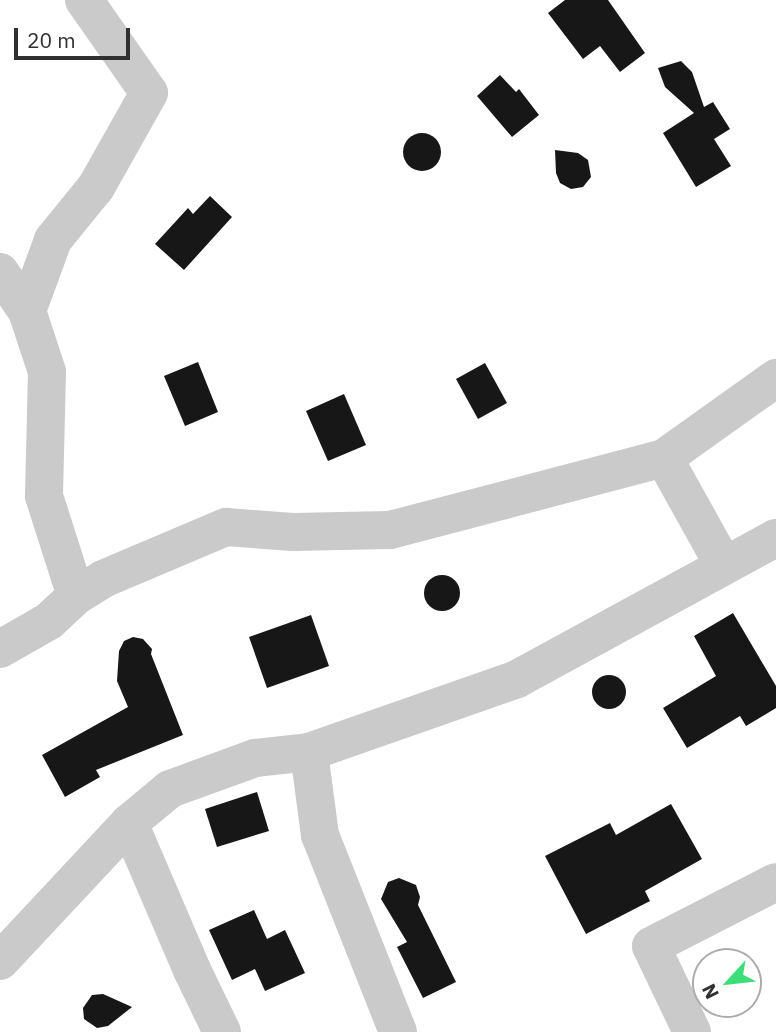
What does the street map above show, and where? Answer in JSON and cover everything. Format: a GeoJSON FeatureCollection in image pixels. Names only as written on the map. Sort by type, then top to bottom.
{"type":"FeatureCollection","features":[{"type":"Feature","properties":{"kind":"street"},"geometry":{"type":"LineString","coordinates":[[27,311],[52,240],[96,187],[149,93],[84,0]]}},
{"type":"Feature","properties":{"kind":"street"},"geometry":{"type":"LineString","coordinates":[[0,272],[27,311],[47,372],[44,496],[76,596]]}},
{"type":"Feature","properties":{"kind":"street"},"geometry":{"type":"LineString","coordinates":[[0,649],[49,621],[76,596],[103,579],[226,527],[293,532],[390,530],[664,458],[776,378]]}},
{"type":"Feature","properties":{"kind":"street"},"geometry":{"type":"LineString","coordinates":[[664,458],[723,564]]}},
{"type":"Feature","properties":{"kind":"street"},"geometry":{"type":"LineString","coordinates":[[0,961],[129,822],[170,789],[256,758],[309,752],[517,679],[723,564],[776,538]]}},
{"type":"Feature","properties":{"kind":"street"},"geometry":{"type":"LineString","coordinates":[[309,752],[320,835],[398,1032]]}},
{"type":"Feature","properties":{"kind":"street"},"geometry":{"type":"LineString","coordinates":[[129,822],[192,970],[222,1032]]}},
{"type":"Feature","properties":{"kind":"street"},"geometry":{"type":"LineString","coordinates":[[692,1032],[651,946],[776,882]]}},
{"type":"Feature","properties":{"kind":"building"},"geometry":{"type":"Polygon","coordinates":[[[565,0],[608,0],[645,53],[620,72],[600,46],[583,59],[548,13],[565,0]]]}},
{"type":"Feature","properties":{"kind":"building"},"geometry":{"type":"Polygon","coordinates":[[[681,61],[692,72],[704,107],[713,102],[730,129],[714,139],[731,166],[696,187],[663,133],[694,113],[665,87],[658,68],[681,61]]]}},
{"type":"Feature","properties":{"kind":"building"},"geometry":{"type":"Polygon","coordinates":[[[500,75],[516,92],[519,89],[539,115],[512,137],[477,96],[500,75]]]}},
{"type":"Feature","properties":{"kind":"building"},"geometry":{"type":"Polygon","coordinates":[[[422,133],[436,138],[441,152],[436,166],[422,171],[408,166],[403,152],[408,138],[422,133]]]}},
{"type":"Feature","properties":{"kind":"building"},"geometry":{"type":"Polygon","coordinates":[[[555,150],[578,153],[588,160],[591,177],[583,187],[571,189],[560,183],[556,173],[555,150]]]}},
{"type":"Feature","properties":{"kind":"building"},"geometry":{"type":"Polygon","coordinates":[[[210,196],[232,217],[184,270],[155,244],[188,208],[193,214],[210,196]]]}},
{"type":"Feature","properties":{"kind":"building"},"geometry":{"type":"Polygon","coordinates":[[[198,362],[218,412],[185,426],[164,376],[198,362]]]}},
{"type":"Feature","properties":{"kind":"building"},"geometry":{"type":"Polygon","coordinates":[[[485,363],[507,403],[478,419],[456,379],[485,363]]]}},
{"type":"Feature","properties":{"kind":"building"},"geometry":{"type":"Polygon","coordinates":[[[344,394],[366,445],[328,461],[306,411],[344,394]]]}},
{"type":"Feature","properties":{"kind":"building"},"geometry":{"type":"Polygon","coordinates":[[[442,575],[455,580],[460,593],[455,606],[442,611],[429,606],[424,593],[429,580],[442,575]]]}},
{"type":"Feature","properties":{"kind":"building"},"geometry":{"type":"Polygon","coordinates":[[[733,613],[776,686],[776,708],[746,726],[740,716],[687,748],[663,708],[716,676],[694,636],[733,613]]]}},
{"type":"Feature","properties":{"kind":"building"},"geometry":{"type":"Polygon","coordinates":[[[311,615],[329,666],[267,688],[249,637],[311,615]]]}},
{"type":"Feature","properties":{"kind":"building"},"geometry":{"type":"Polygon","coordinates":[[[133,637],[143,639],[152,649],[151,654],[183,735],[96,770],[100,777],[65,797],[42,755],[128,707],[117,681],[119,651],[124,641],[133,637]]]}},
{"type":"Feature","properties":{"kind":"building"},"geometry":{"type":"Polygon","coordinates":[[[609,675],[621,680],[626,692],[621,704],[609,709],[597,704],[592,692],[597,680],[609,675]]]}},
{"type":"Feature","properties":{"kind":"building"},"geometry":{"type":"Polygon","coordinates":[[[257,792],[269,831],[217,847],[205,809],[257,792]]]}},
{"type":"Feature","properties":{"kind":"building"},"geometry":{"type":"Polygon","coordinates":[[[671,804],[702,859],[645,891],[650,901],[586,934],[545,856],[610,823],[616,835],[671,804]]]}},
{"type":"Feature","properties":{"kind":"building"},"geometry":{"type":"Polygon","coordinates":[[[399,878],[416,885],[420,897],[418,905],[456,982],[423,998],[397,947],[407,942],[381,899],[388,882],[399,878]]]}},
{"type":"Feature","properties":{"kind":"building"},"geometry":{"type":"Polygon","coordinates":[[[254,910],[267,939],[285,930],[305,973],[265,991],[255,969],[232,980],[209,930],[254,910]]]}},
{"type":"Feature","properties":{"kind":"building"},"geometry":{"type":"Polygon","coordinates":[[[103,994],[132,1007],[108,1026],[97,1028],[84,1019],[83,1008],[92,995],[103,994]]]}}]}
